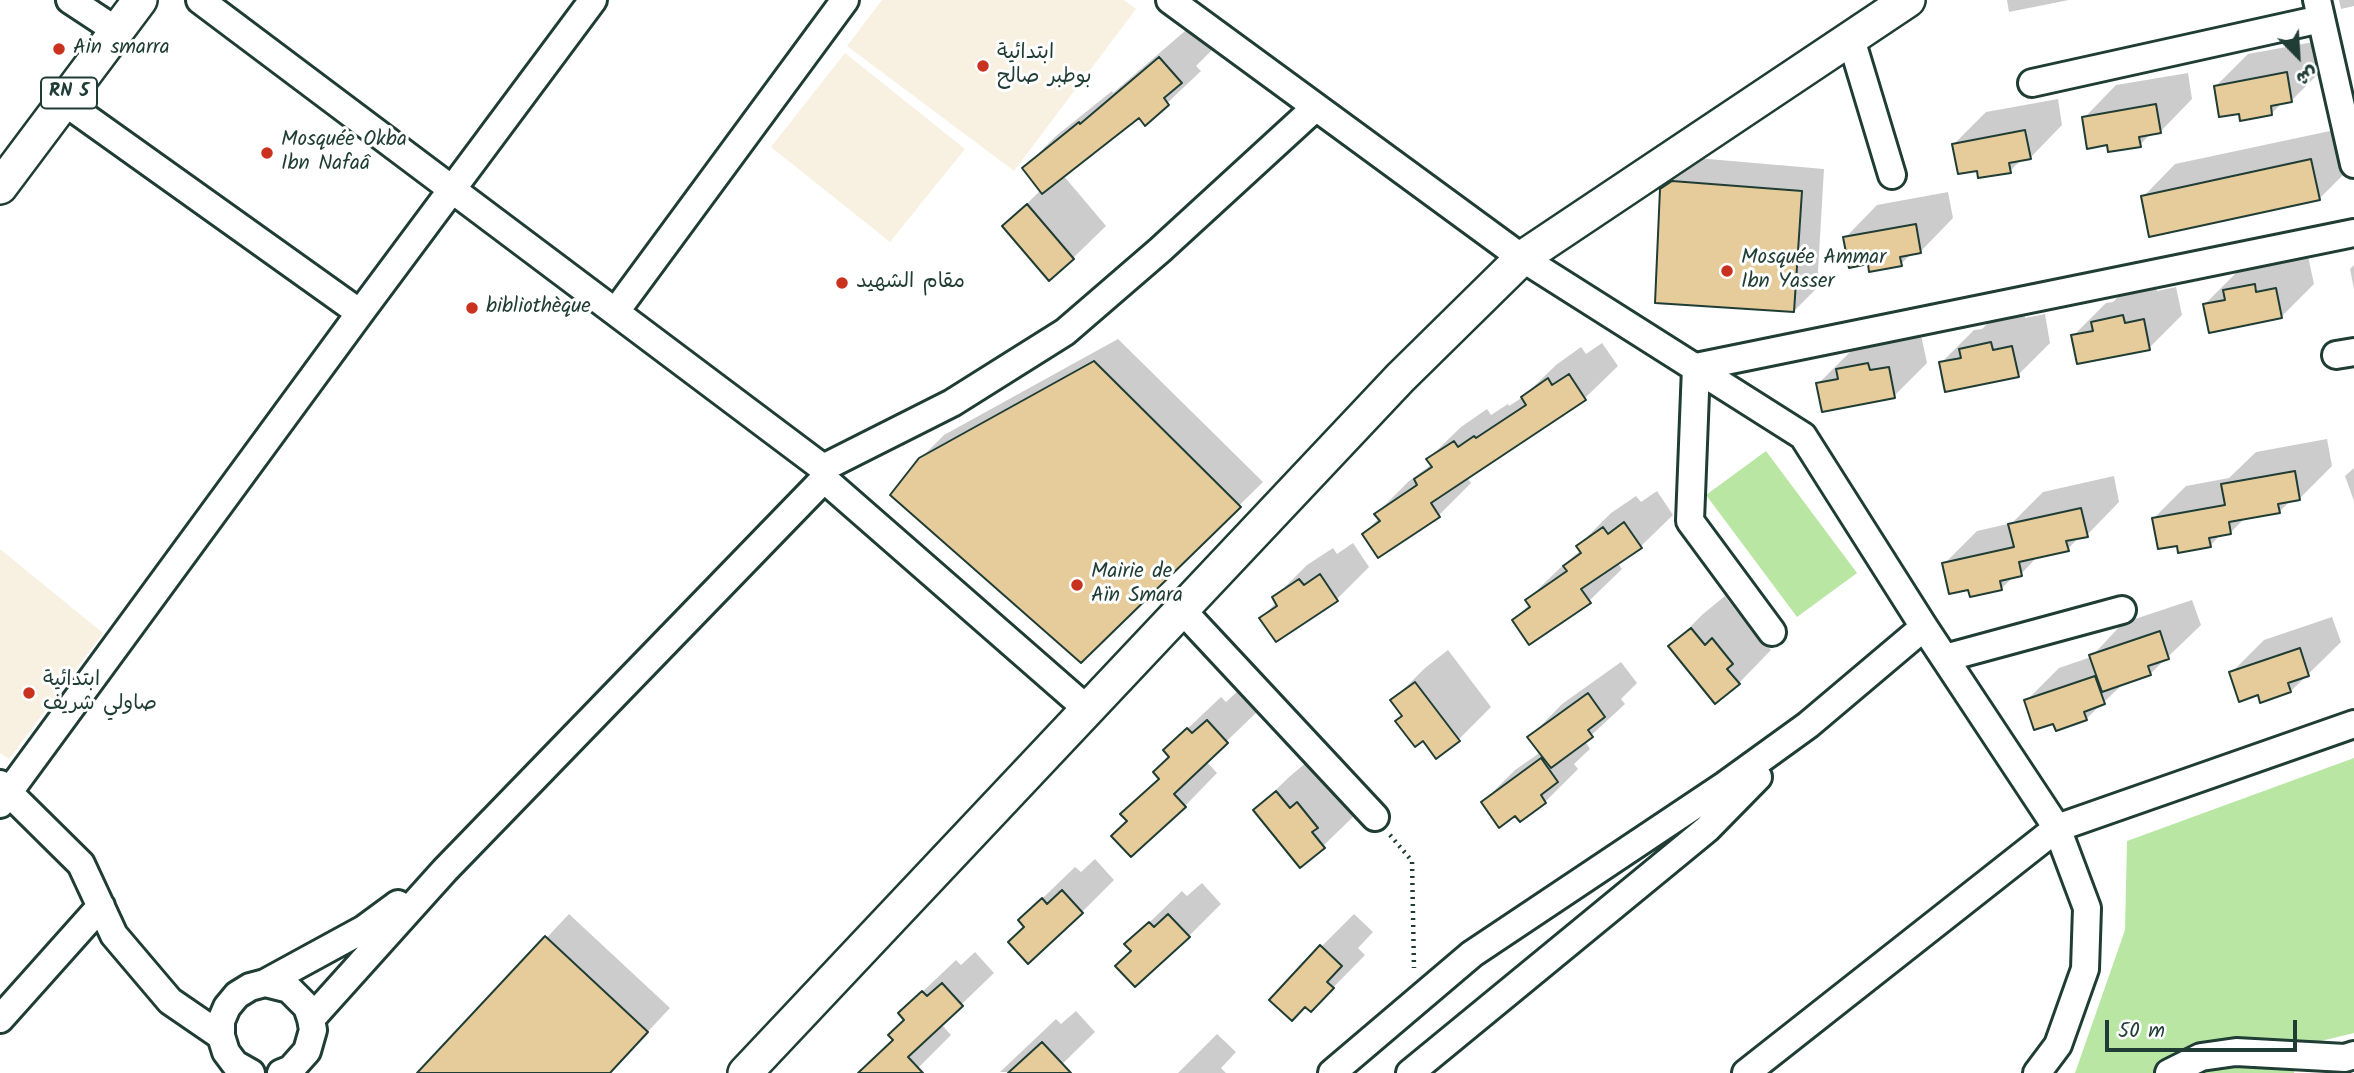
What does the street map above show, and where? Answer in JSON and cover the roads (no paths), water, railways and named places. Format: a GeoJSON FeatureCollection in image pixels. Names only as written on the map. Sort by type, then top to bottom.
{"type":"FeatureCollection","features":[{"type":"Feature","properties":{"kind":"main road","name":"RN 5"},"geometry":{"type":"LineString","coordinates":[[0,187],[140,0]]}},
{"type":"Feature","properties":{"kind":"main road"},"geometry":{"type":"LineString","coordinates":[[745,1073],[1400,378],[1522,258],[1908,0]]}},
{"type":"Feature","properties":{"kind":"street"},"geometry":{"type":"LineString","coordinates":[[70,0],[117,31]]}},
{"type":"Feature","properties":{"kind":"street"},"geometry":{"type":"LineString","coordinates":[[200,0],[615,311],[824,474],[1087,709]]}},
{"type":"Feature","properties":{"kind":"street"},"geometry":{"type":"LineString","coordinates":[[221,1036],[170,1001],[114,935],[81,864],[3,794],[593,0]]}},
{"type":"Feature","properties":{"kind":"street"},"geometry":{"type":"LineString","coordinates":[[615,311],[845,0]]}},
{"type":"Feature","properties":{"kind":"street"},"geometry":{"type":"LineString","coordinates":[[1170,0],[1522,258],[1803,436],[1924,627],[2057,828],[2087,908],[2085,969],[2058,1045],[2037,1073]]}},
{"type":"Feature","properties":{"kind":"street"},"geometry":{"type":"LineString","coordinates":[[2032,83],[2319,9],[2354,164]]}},
{"type":"Feature","properties":{"kind":"street"},"geometry":{"type":"LineString","coordinates":[[1851,39],[1892,175]]}},
{"type":"Feature","properties":{"kind":"street"},"geometry":{"type":"LineString","coordinates":[[63,101],[360,313]]}},
{"type":"Feature","properties":{"kind":"street"},"geometry":{"type":"LineString","coordinates":[[311,1019],[444,870],[824,474],[952,403],[1065,332],[1160,250],[1316,107]]}},
{"type":"Feature","properties":{"kind":"street"},"geometry":{"type":"LineString","coordinates":[[1696,367],[2354,233]]}},
{"type":"Feature","properties":{"kind":"street"},"geometry":{"type":"LineString","coordinates":[[1696,367],[1690,521],[1772,632]]}},
{"type":"Feature","properties":{"kind":"street"},"geometry":{"type":"LineString","coordinates":[[1182,610],[1375,817]]}},
{"type":"Feature","properties":{"kind":"street"},"geometry":{"type":"LineString","coordinates":[[1945,658],[2122,610]]}},
{"type":"Feature","properties":{"kind":"street"},"geometry":{"type":"LineString","coordinates":[[1332,1073],[1472,954],[1725,785],[1808,725],[1924,627]]}},
{"type":"Feature","properties":{"kind":"street"},"geometry":{"type":"LineString","coordinates":[[1746,1073],[2057,828],[2354,724]]}},
{"type":"Feature","properties":{"kind":"street"},"geometry":{"type":"LineString","coordinates":[[1410,1073],[1707,829],[1808,725]]}},
{"type":"Feature","properties":{"kind":"street"},"geometry":{"type":"LineString","coordinates":[[251,1073],[235,1064],[226,1052],[221,1036],[221,1021],[227,1007],[237,995],[250,987],[265,984],[364,929],[444,870]]}},
{"type":"Feature","properties":{"kind":"street"},"geometry":{"type":"LineString","coordinates":[[0,1019],[101,906]]}},
{"type":"Feature","properties":{"kind":"street"},"geometry":{"type":"LineString","coordinates":[[265,984],[289,989],[307,1007],[313,1030],[314,1062],[281,1073]]}},
{"type":"Feature","properties":{"kind":"street"},"geometry":{"type":"LineString","coordinates":[[2169,1073],[2201,1057],[2236,1052],[2344,1058],[2354,1055]]}},
{"type":"Feature","properties":{"kind":"place","name":"Ain smarra"},"geometry":{"type":"Point","coordinates":[59,49]}},
{"type":"Feature","properties":{"kind":"place","name":"ابتدائية بوطبر صالح"},"geometry":{"type":"Point","coordinates":[983,66]}},
{"type":"Feature","properties":{"kind":"place","name":"Mosquée Okba Ibn Nafaâ"},"geometry":{"type":"Point","coordinates":[267,153]}},
{"type":"Feature","properties":{"kind":"place","name":"Mosquée Ammar Ibn Yasser"},"geometry":{"type":"Point","coordinates":[1727,271]}},
{"type":"Feature","properties":{"kind":"place","name":"مقام الشهيد"},"geometry":{"type":"Point","coordinates":[842,283]}},
{"type":"Feature","properties":{"kind":"place","name":"bibliothèque"},"geometry":{"type":"Point","coordinates":[472,308]}},
{"type":"Feature","properties":{"kind":"place","name":"Mairie de Aïn Smara"},"geometry":{"type":"Point","coordinates":[1077,585]}},
{"type":"Feature","properties":{"kind":"place","name":"ابتدائية صاولي شريف"},"geometry":{"type":"Point","coordinates":[29,693]}}]}
